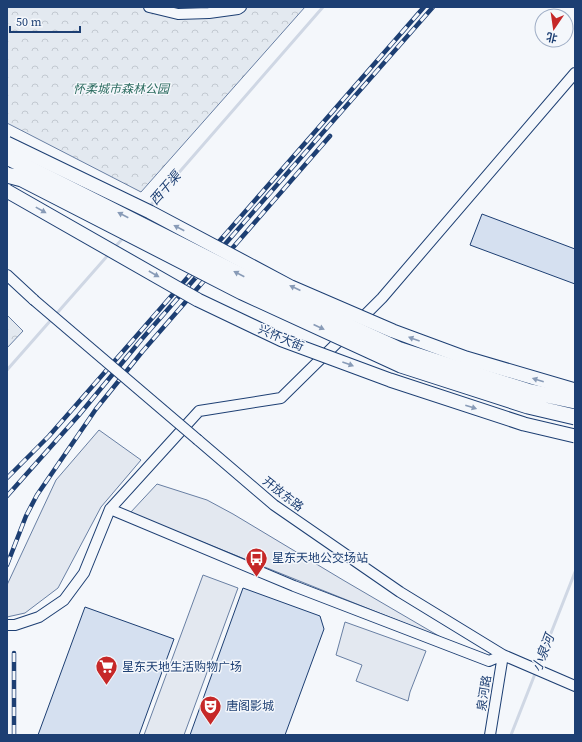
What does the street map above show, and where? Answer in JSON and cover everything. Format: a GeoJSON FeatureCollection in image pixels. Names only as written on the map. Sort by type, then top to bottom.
{"type":"FeatureCollection","features":[{"type":"Feature","properties":{"kind":"highway"},"geometry":{"type":"LineString","coordinates":[[7,157],[262,286],[400,350],[527,391],[575,401]]}},
{"type":"Feature","properties":{"kind":"highway"},"geometry":{"type":"LineString","coordinates":[[7,175],[22,179],[242,292],[401,365],[528,406],[575,417]]}},
{"type":"Feature","properties":{"kind":"main road"},"geometry":{"type":"LineString","coordinates":[[7,143],[150,212],[291,287],[393,331],[466,358],[575,390]]}},
{"type":"Feature","properties":{"kind":"main road","name":"兴怀大街"},"geometry":{"type":"LineString","coordinates":[[7,192],[198,300],[282,340],[390,380],[524,424],[575,436]]}},
{"type":"Feature","properties":{"kind":"street"},"geometry":{"type":"LineString","coordinates":[[149,7],[178,14],[209,13],[238,9],[241,7]]}},
{"type":"Feature","properties":{"kind":"street"},"geometry":{"type":"LineString","coordinates":[[7,625],[15,625],[39,617],[64,600],[84,573],[110,509],[199,411],[281,398],[382,298],[575,73]]}},
{"type":"Feature","properties":{"kind":"street","name":"开放东路"},"geometry":{"type":"LineString","coordinates":[[7,275],[34,300],[274,505],[400,592],[503,655],[550,677],[575,686]]}},
{"type":"Feature","properties":{"kind":"street"},"geometry":{"type":"LineString","coordinates":[[110,509],[294,586],[489,661],[503,655]]}},
{"type":"Feature","properties":{"kind":"street","name":"泉河路"},"geometry":{"type":"LineString","coordinates":[[490,735],[503,655]]}},
{"type":"Feature","properties":{"kind":"green space","name":"怀柔城市森林公园"},"geometry":{"type":"Polygon","coordinates":[[[7,7],[305,7],[141,192],[7,123],[7,7]]]}},
{"type":"Feature","properties":{"kind":"green space"},"geometry":{"type":"Polygon","coordinates":[[[7,315],[23,331],[7,348],[7,315]]]}},
{"type":"Feature","properties":{"kind":"shaded area"},"geometry":{"type":"Polygon","coordinates":[[[99,430],[141,460],[101,507],[58,588],[25,613],[7,617],[7,585],[56,480],[99,430]]]}},
{"type":"Feature","properties":{"kind":"shaded area"},"geometry":{"type":"Polygon","coordinates":[[[157,484],[207,500],[233,514],[444,639],[130,513],[157,484]]]}},
{"type":"Feature","properties":{"kind":"shaded area"},"geometry":{"type":"Polygon","coordinates":[[[203,575],[238,588],[184,735],[144,735],[203,575]]]}},
{"type":"Feature","properties":{"kind":"shaded area"},"geometry":{"type":"Polygon","coordinates":[[[345,622],[426,651],[408,701],[356,681],[362,665],[336,655],[345,622]]]}},
{"type":"Feature","properties":{"kind":"building"},"geometry":{"type":"Polygon","coordinates":[[[482,214],[575,249],[575,284],[470,245],[482,214]]]}},
{"type":"Feature","properties":{"kind":"building"},"geometry":{"type":"Polygon","coordinates":[[[243,588],[320,616],[324,629],[285,735],[190,735],[243,588]]]}},
{"type":"Feature","properties":{"kind":"building","name":"星东天地生活购物广场"},"geometry":{"type":"Polygon","coordinates":[[[85,607],[174,639],[139,735],[38,735],[85,607]]]}},
{"type":"Feature","properties":{"kind":"waterway","name":"西干渠"},"geometry":{"type":"LineString","coordinates":[[149,207],[323,7]]}},
{"type":"Feature","properties":{"kind":"waterway","name":"西干渠"},"geometry":{"type":"LineString","coordinates":[[114,248],[125,236]]}},
{"type":"Feature","properties":{"kind":"waterway","name":"西干渠"},"geometry":{"type":"LineString","coordinates":[[7,370],[109,254]]}},
{"type":"Feature","properties":{"kind":"waterway","name":"小泉河"},"geometry":{"type":"LineString","coordinates":[[511,735],[575,572]]}},
{"type":"Feature","properties":{"kind":"railway"},"geometry":{"type":"LineString","coordinates":[[7,478],[49,436],[424,7]]}},
{"type":"Feature","properties":{"kind":"railway"},"geometry":{"type":"LineString","coordinates":[[7,496],[79,415],[141,340],[433,7]]}},
{"type":"Feature","properties":{"kind":"railway"},"geometry":{"type":"LineString","coordinates":[[7,565],[26,516],[37,495],[96,409],[142,352],[330,136]]}},
{"type":"Feature","properties":{"kind":"railway"},"geometry":{"type":"LineString","coordinates":[[14,653],[14,735]]}},
{"type":"Feature","properties":{"kind":"place","name":"星东天地公交场站"},"geometry":{"type":"Point","coordinates":[256,578]}},
{"type":"Feature","properties":{"kind":"place","name":"星东天地生活购物广场"},"geometry":{"type":"Point","coordinates":[106,686]}},
{"type":"Feature","properties":{"kind":"place","name":"唐阁影城"},"geometry":{"type":"Point","coordinates":[210,726]}}]}
